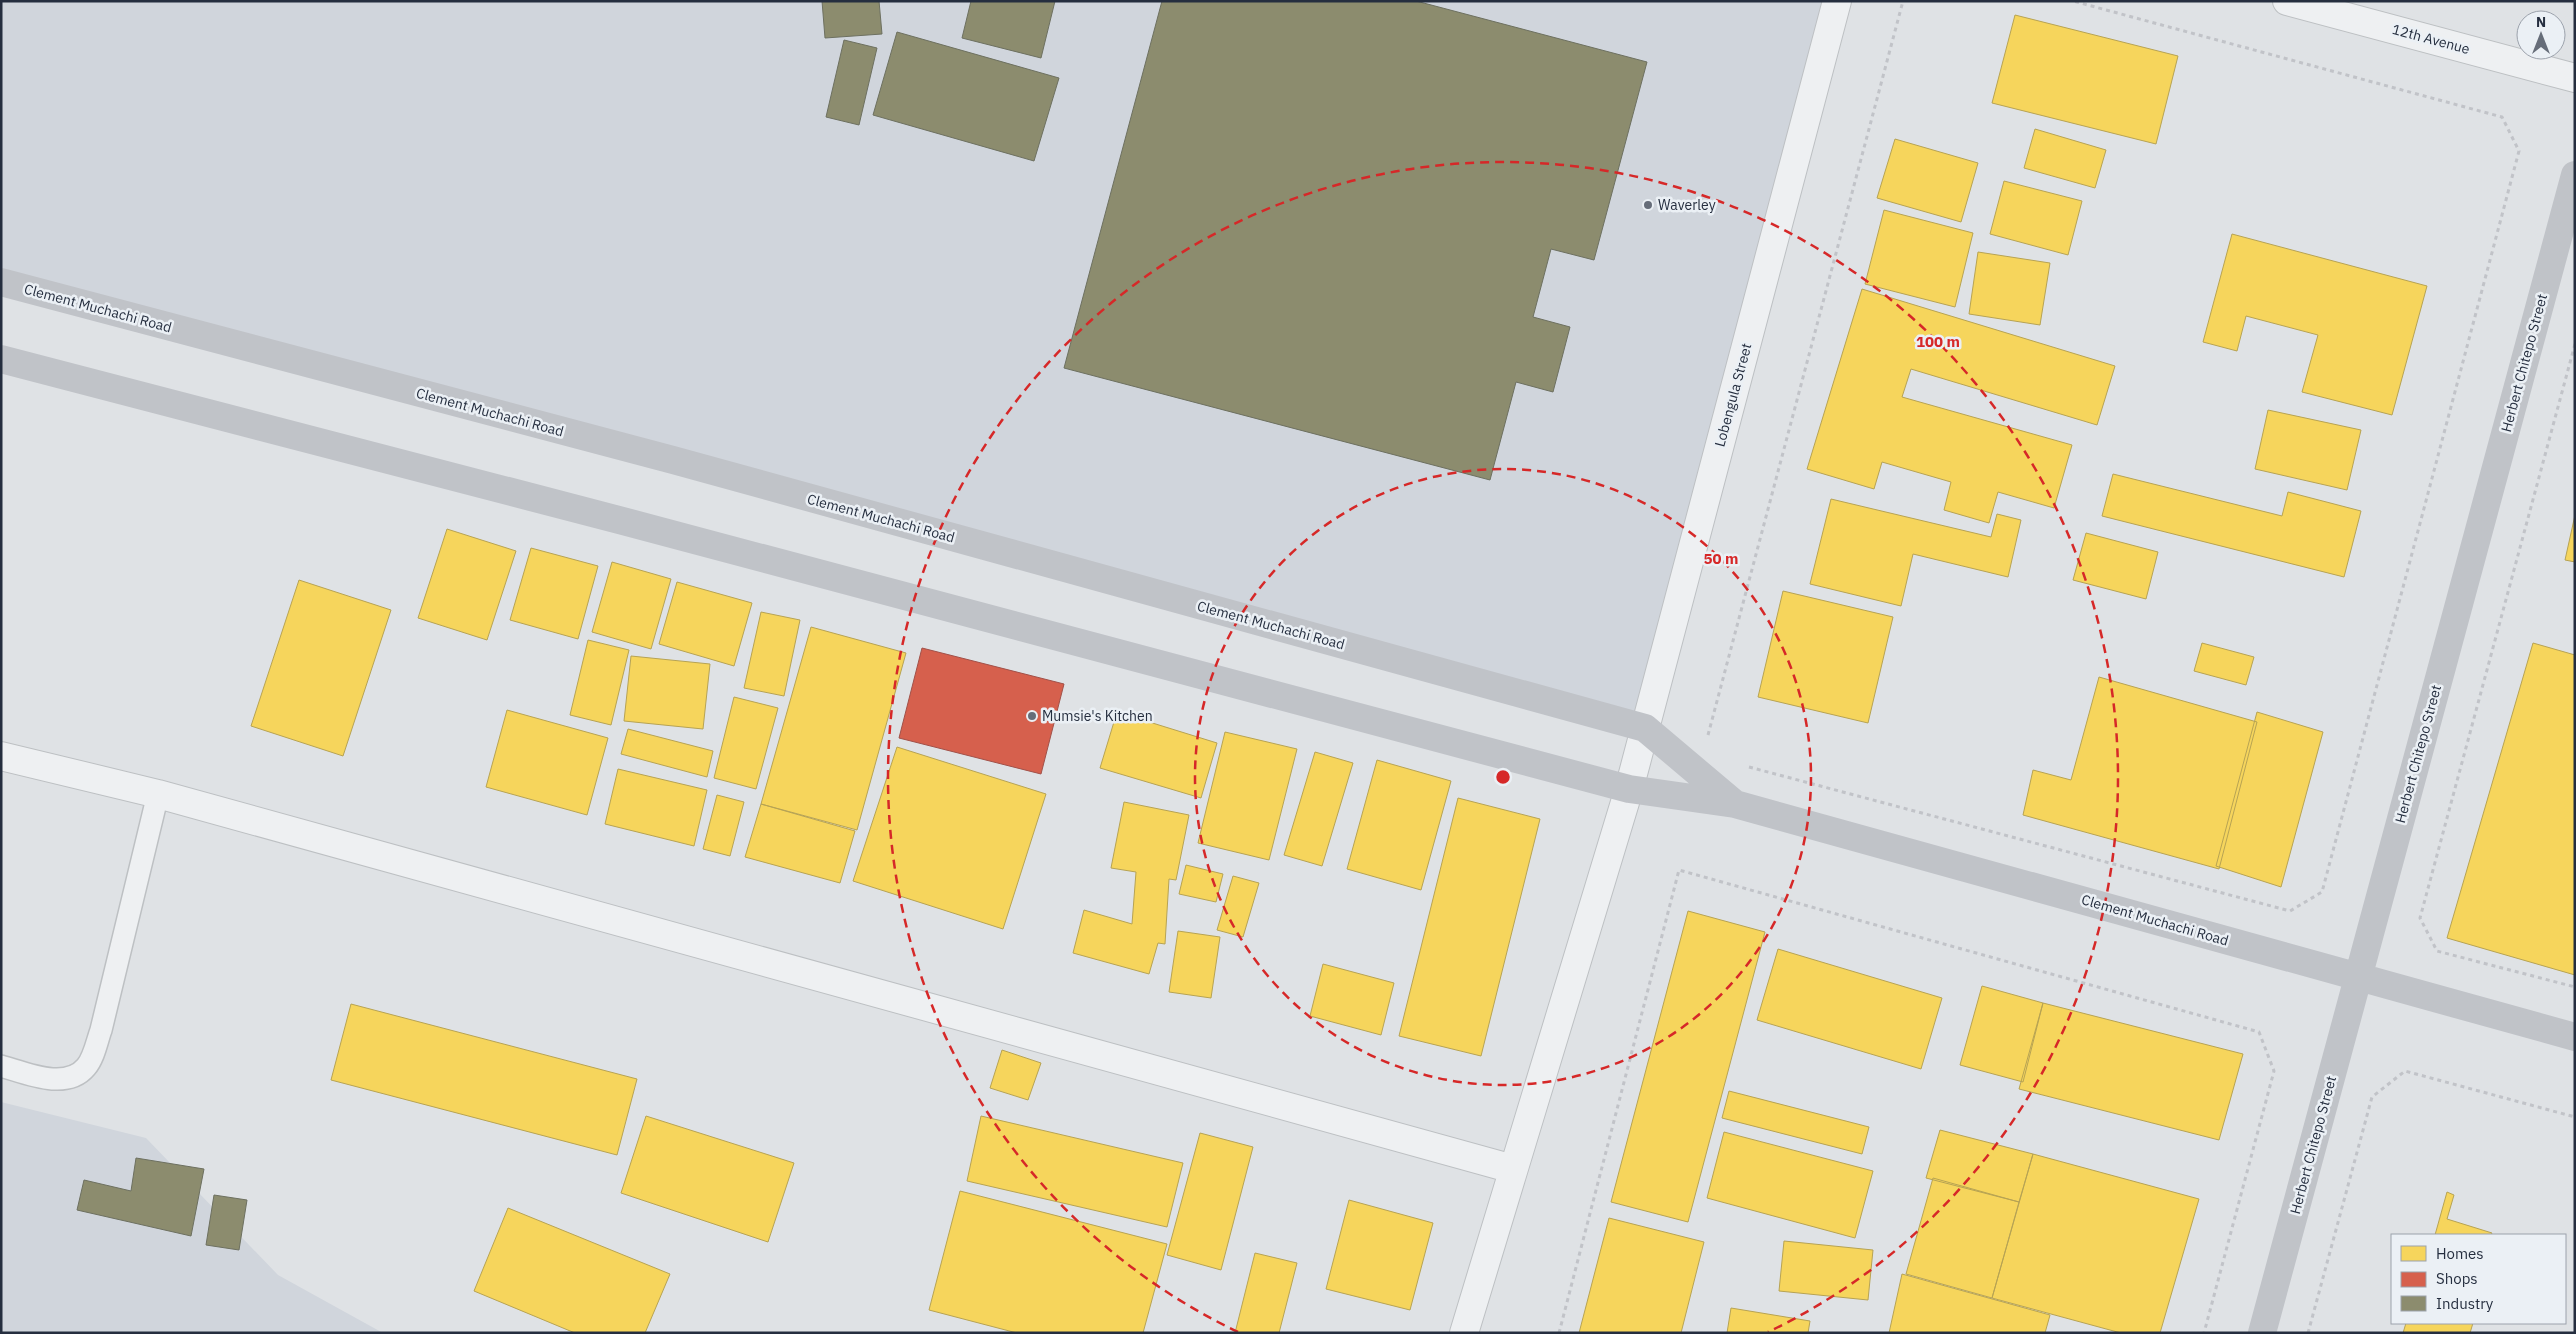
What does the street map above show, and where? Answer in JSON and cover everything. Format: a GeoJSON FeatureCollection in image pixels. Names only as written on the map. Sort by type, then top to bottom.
{"type":"FeatureCollection","features":[{"type":"Feature","properties":{"kind":"main road","name":"Herbert Chitepo Street"},"geometry":{"type":"LineString","coordinates":[[2262,1333],[2575,176]]}},
{"type":"Feature","properties":{"kind":"main road","name":"Clement Muchachi Road"},"geometry":{"type":"LineString","coordinates":[[1,282],[664,458],[1645,728],[1735,804]]}},
{"type":"Feature","properties":{"kind":"main road","name":"Clement Muchachi Road"},"geometry":{"type":"LineString","coordinates":[[1,358],[610,517],[1629,789],[1735,804],[2575,1036]]}},
{"type":"Feature","properties":{"kind":"street","name":"Lobengula Street"},"geometry":{"type":"LineString","coordinates":[[1464,1333],[1629,789],[1837,1]]}},
{"type":"Feature","properties":{"kind":"street","name":"12th Avenue"},"geometry":{"type":"LineString","coordinates":[[2286,1],[2575,78]]}},
{"type":"Feature","properties":{"kind":"street"},"geometry":{"type":"LineString","coordinates":[[1,756],[158,794],[1513,1169]]}},
{"type":"Feature","properties":{"kind":"lane"},"geometry":{"type":"LineString","coordinates":[[1,1066],[50,1079],[71,1078],[87,1067],[101,1030],[158,794]]}},
{"type":"Feature","properties":{"kind":"path"},"geometry":{"type":"LineString","coordinates":[[1713,744],[1708,736],[1903,1]]}},
{"type":"Feature","properties":{"kind":"path"},"geometry":{"type":"LineString","coordinates":[[1742,765],[2290,911],[2322,892],[2519,151],[2502,117],[2073,1]]}},
{"type":"Feature","properties":{"kind":"path"},"geometry":{"type":"LineString","coordinates":[[2575,344],[2420,918],[2437,951],[2575,988]]}},
{"type":"Feature","properties":{"kind":"path"},"geometry":{"type":"LineString","coordinates":[[1559,1333],[1679,870],[2259,1032],[2274,1071],[2204,1333]]}},
{"type":"Feature","properties":{"kind":"path"},"geometry":{"type":"LineString","coordinates":[[2308,1333],[2372,1096],[2405,1071],[2575,1117]]}},
{"type":"Feature","properties":{"kind":"shaded area"},"geometry":{"type":"Polygon","coordinates":[[[1,1],[1829,1],[1638,713],[1,276],[1,1]]]}},
{"type":"Feature","properties":{"kind":"shaded area"},"geometry":{"type":"Polygon","coordinates":[[[1,1102],[146,1138],[278,1275],[383,1333],[1,1333],[1,1102]]]}},
{"type":"Feature","properties":{"kind":"building: Homes"},"geometry":{"type":"Polygon","coordinates":[[[2015,15],[2178,56],[2156,144],[1992,103],[2015,15]]]}},
{"type":"Feature","properties":{"kind":"building: Homes"},"geometry":{"type":"Polygon","coordinates":[[[2035,129],[2106,150],[2095,188],[2024,168],[2035,129]]]}},
{"type":"Feature","properties":{"kind":"building: Homes"},"geometry":{"type":"Polygon","coordinates":[[[1895,139],[1978,163],[1961,222],[1877,198],[1895,139]]]}},
{"type":"Feature","properties":{"kind":"building: Homes"},"geometry":{"type":"Polygon","coordinates":[[[2004,181],[2082,201],[2068,255],[1990,234],[2004,181]]]}},
{"type":"Feature","properties":{"kind":"building: Homes"},"geometry":{"type":"Polygon","coordinates":[[[1884,210],[1973,233],[1955,307],[1865,284],[1884,210]]]}},
{"type":"Feature","properties":{"kind":"building: Homes"},"geometry":{"type":"Polygon","coordinates":[[[2232,234],[2427,286],[2392,415],[2302,392],[2318,335],[2246,316],[2237,351],[2203,342],[2232,234]]]}},
{"type":"Feature","properties":{"kind":"building: Homes"},"geometry":{"type":"Polygon","coordinates":[[[1978,252],[2050,263],[2040,325],[1969,314],[1978,252]]]}},
{"type":"Feature","properties":{"kind":"building: Homes"},"geometry":{"type":"Polygon","coordinates":[[[1862,289],[2115,366],[2097,425],[1911,369],[1902,397],[2072,445],[2054,508],[1998,492],[1989,523],[1944,510],[1951,482],[1882,462],[1874,489],[1807,469],[1862,289]]]}},
{"type":"Feature","properties":{"kind":"building: Homes"},"geometry":{"type":"Polygon","coordinates":[[[2268,410],[2361,430],[2347,490],[2255,469],[2268,410]]]}},
{"type":"Feature","properties":{"kind":"building: Homes"},"geometry":{"type":"Polygon","coordinates":[[[2113,474],[2282,516],[2288,492],[2361,511],[2344,577],[2102,516],[2113,474]]]}},
{"type":"Feature","properties":{"kind":"building: Homes"},"geometry":{"type":"Polygon","coordinates":[[[1831,499],[1991,537],[1997,514],[2021,520],[2008,577],[1913,554],[1901,606],[1810,584],[1831,499]]]}},
{"type":"Feature","properties":{"kind":"building: Homes"},"geometry":{"type":"Polygon","coordinates":[[[2575,515],[2575,562],[2565,560],[2575,515]]]}},
{"type":"Feature","properties":{"kind":"building: Homes"},"geometry":{"type":"Polygon","coordinates":[[[447,529],[516,551],[487,640],[418,618],[447,529]]]}},
{"type":"Feature","properties":{"kind":"building: Homes"},"geometry":{"type":"Polygon","coordinates":[[[2086,533],[2158,552],[2146,599],[2073,580],[2086,533]]]}},
{"type":"Feature","properties":{"kind":"building: Homes"},"geometry":{"type":"Polygon","coordinates":[[[531,548],[598,566],[578,639],[510,620],[531,548]]]}},
{"type":"Feature","properties":{"kind":"building: Homes"},"geometry":{"type":"Polygon","coordinates":[[[612,562],[671,579],[651,649],[592,632],[612,562]]]}},
{"type":"Feature","properties":{"kind":"building: Homes"},"geometry":{"type":"Polygon","coordinates":[[[299,580],[391,610],[343,756],[251,726],[299,580]]]}},
{"type":"Feature","properties":{"kind":"building: Homes"},"geometry":{"type":"Polygon","coordinates":[[[677,582],[752,603],[734,666],[659,644],[677,582]]]}},
{"type":"Feature","properties":{"kind":"building: Homes"},"geometry":{"type":"Polygon","coordinates":[[[1783,591],[1893,617],[1868,723],[1758,697],[1783,591]]]}},
{"type":"Feature","properties":{"kind":"building: Homes"},"geometry":{"type":"Polygon","coordinates":[[[761,612],[800,620],[784,696],[744,688],[761,612]]]}},
{"type":"Feature","properties":{"kind":"building: Homes"},"geometry":{"type":"Polygon","coordinates":[[[811,627],[906,653],[857,830],[761,804],[811,627]]]}},
{"type":"Feature","properties":{"kind":"building: Homes"},"geometry":{"type":"Polygon","coordinates":[[[588,640],[629,650],[611,725],[570,715],[588,640]]]}},
{"type":"Feature","properties":{"kind":"building: Homes"},"geometry":{"type":"Polygon","coordinates":[[[2202,643],[2254,657],[2246,685],[2194,671],[2202,643]]]}},
{"type":"Feature","properties":{"kind":"building: Homes"},"geometry":{"type":"Polygon","coordinates":[[[2533,643],[2575,655],[2575,975],[2447,938],[2533,643]]]}},
{"type":"Feature","properties":{"kind":"building: Homes"},"geometry":{"type":"Polygon","coordinates":[[[631,656],[710,664],[703,729],[624,721],[631,656]]]}},
{"type":"Feature","properties":{"kind":"building: Homes"},"geometry":{"type":"Polygon","coordinates":[[[2099,677],[2257,722],[2219,869],[2023,815],[2033,770],[2071,780],[2099,677]]]}},
{"type":"Feature","properties":{"kind":"building: Homes"},"geometry":{"type":"Polygon","coordinates":[[[734,697],[778,708],[756,789],[714,778],[734,697]]]}},
{"type":"Feature","properties":{"kind":"building: Homes"},"geometry":{"type":"Polygon","coordinates":[[[507,710],[608,738],[587,815],[486,787],[507,710]]]}},
{"type":"Feature","properties":{"kind":"building: Homes"},"geometry":{"type":"Polygon","coordinates":[[[1117,712],[1217,743],[1201,798],[1100,768],[1117,712]]]}},
{"type":"Feature","properties":{"kind":"building: Homes"},"geometry":{"type":"Polygon","coordinates":[[[2257,712],[2323,732],[2281,887],[2216,866],[2257,712]]]}},
{"type":"Feature","properties":{"kind":"building: Homes"},"geometry":{"type":"Polygon","coordinates":[[[628,729],[713,751],[707,777],[621,754],[628,729]]]}},
{"type":"Feature","properties":{"kind":"building: Homes"},"geometry":{"type":"Polygon","coordinates":[[[1225,732],[1297,749],[1269,860],[1198,843],[1225,732]]]}},
{"type":"Feature","properties":{"kind":"building: Homes"},"geometry":{"type":"Polygon","coordinates":[[[897,747],[1046,794],[1003,929],[853,881],[897,747]]]}},
{"type":"Feature","properties":{"kind":"building: Homes"},"geometry":{"type":"Polygon","coordinates":[[[1315,752],[1353,763],[1322,866],[1284,855],[1315,752]]]}},
{"type":"Feature","properties":{"kind":"building: Homes"},"geometry":{"type":"Polygon","coordinates":[[[1377,760],[1451,781],[1421,890],[1347,869],[1377,760]]]}},
{"type":"Feature","properties":{"kind":"building: Homes"},"geometry":{"type":"Polygon","coordinates":[[[618,769],[707,790],[694,846],[605,824],[618,769]]]}},
{"type":"Feature","properties":{"kind":"building: Homes"},"geometry":{"type":"Polygon","coordinates":[[[717,795],[744,802],[730,856],[703,849],[717,795]]]}},
{"type":"Feature","properties":{"kind":"building: Homes"},"geometry":{"type":"Polygon","coordinates":[[[1458,798],[1540,819],[1481,1056],[1399,1036],[1458,798]]]}},
{"type":"Feature","properties":{"kind":"building: Homes"},"geometry":{"type":"Polygon","coordinates":[[[1124,802],[1189,815],[1176,880],[1169,879],[1165,944],[1158,943],[1149,974],[1073,953],[1084,910],[1132,924],[1136,872],[1111,868],[1124,802]]]}},
{"type":"Feature","properties":{"kind":"building: Homes"},"geometry":{"type":"Polygon","coordinates":[[[761,804],[855,831],[840,883],[745,857],[761,804]]]}},
{"type":"Feature","properties":{"kind":"building: Homes"},"geometry":{"type":"Polygon","coordinates":[[[1186,865],[1223,874],[1216,902],[1179,894],[1186,865]]]}},
{"type":"Feature","properties":{"kind":"building: Homes"},"geometry":{"type":"Polygon","coordinates":[[[1233,876],[1259,883],[1243,937],[1217,930],[1233,876]]]}},
{"type":"Feature","properties":{"kind":"building: Homes"},"geometry":{"type":"Polygon","coordinates":[[[1688,911],[1765,932],[1688,1222],[1611,1202],[1688,911]]]}},
{"type":"Feature","properties":{"kind":"building: Homes"},"geometry":{"type":"Polygon","coordinates":[[[1178,931],[1220,937],[1211,998],[1169,992],[1178,931]]]}},
{"type":"Feature","properties":{"kind":"building: Homes"},"geometry":{"type":"Polygon","coordinates":[[[1778,949],[1942,998],[1921,1069],[1757,1020],[1778,949]]]}},
{"type":"Feature","properties":{"kind":"building: Homes"},"geometry":{"type":"Polygon","coordinates":[[[1323,964],[1394,983],[1381,1035],[1310,1016],[1323,964]]]}},
{"type":"Feature","properties":{"kind":"building: Homes"},"geometry":{"type":"Polygon","coordinates":[[[1982,986],[2043,1003],[2023,1082],[1960,1065],[1982,986]]]}},
{"type":"Feature","properties":{"kind":"building: Homes"},"geometry":{"type":"Polygon","coordinates":[[[2043,1003],[2243,1054],[2219,1140],[2019,1089],[2043,1003]]]}},
{"type":"Feature","properties":{"kind":"building: Homes"},"geometry":{"type":"Polygon","coordinates":[[[351,1004],[637,1079],[617,1155],[331,1080],[351,1004]]]}},
{"type":"Feature","properties":{"kind":"building: Homes"},"geometry":{"type":"Polygon","coordinates":[[[1002,1050],[1041,1063],[1028,1100],[990,1088],[1002,1050]]]}},
{"type":"Feature","properties":{"kind":"building: Homes"},"geometry":{"type":"Polygon","coordinates":[[[1729,1091],[1869,1127],[1862,1154],[1722,1118],[1729,1091]]]}},
{"type":"Feature","properties":{"kind":"building: Homes"},"geometry":{"type":"Polygon","coordinates":[[[646,1116],[794,1163],[768,1242],[621,1193],[646,1116]]]}},
{"type":"Feature","properties":{"kind":"building: Homes"},"geometry":{"type":"Polygon","coordinates":[[[981,1116],[1183,1163],[1167,1227],[967,1181],[981,1116]]]}},
{"type":"Feature","properties":{"kind":"building: Homes"},"geometry":{"type":"Polygon","coordinates":[[[1940,1130],[2033,1154],[2019,1202],[1926,1178],[1940,1130]]]}},
{"type":"Feature","properties":{"kind":"building: Homes"},"geometry":{"type":"Polygon","coordinates":[[[1724,1132],[1873,1171],[1855,1238],[1707,1198],[1724,1132]]]}},
{"type":"Feature","properties":{"kind":"building: Homes"},"geometry":{"type":"Polygon","coordinates":[[[1200,1133],[1253,1147],[1221,1270],[1167,1255],[1200,1133]]]}},
{"type":"Feature","properties":{"kind":"building: Homes"},"geometry":{"type":"Polygon","coordinates":[[[2033,1154],[2199,1199],[2160,1333],[2121,1333],[1992,1298],[2033,1154]]]}},
{"type":"Feature","properties":{"kind":"building: Homes"},"geometry":{"type":"Polygon","coordinates":[[[1933,1178],[2019,1202],[1992,1298],[1906,1274],[1933,1178]]]}},
{"type":"Feature","properties":{"kind":"building: Homes"},"geometry":{"type":"Polygon","coordinates":[[[960,1191],[1167,1244],[1143,1333],[1017,1333],[929,1310],[960,1191]]]}},
{"type":"Feature","properties":{"kind":"building: Homes"},"geometry":{"type":"Polygon","coordinates":[[[2447,1192],[2454,1195],[2447,1219],[2492,1233],[2492,1234],[2435,1234],[2447,1192]]]}},
{"type":"Feature","properties":{"kind":"building: Homes"},"geometry":{"type":"Polygon","coordinates":[[[1349,1200],[1433,1223],[1410,1310],[1326,1289],[1349,1200]]]}},
{"type":"Feature","properties":{"kind":"building: Homes"},"geometry":{"type":"Polygon","coordinates":[[[508,1208],[670,1274],[645,1333],[575,1333],[474,1291],[508,1208]]]}},
{"type":"Feature","properties":{"kind":"building: Homes"},"geometry":{"type":"Polygon","coordinates":[[[1609,1218],[1704,1242],[1681,1333],[1579,1333],[1609,1218]]]}},
{"type":"Feature","properties":{"kind":"building: Homes"},"geometry":{"type":"Polygon","coordinates":[[[1784,1241],[1873,1250],[1868,1300],[1779,1291],[1784,1241]]]}},
{"type":"Feature","properties":{"kind":"building: Homes"},"geometry":{"type":"Polygon","coordinates":[[[1255,1253],[1297,1263],[1279,1333],[1235,1333],[1255,1253]]]}},
{"type":"Feature","properties":{"kind":"building: Homes"},"geometry":{"type":"Polygon","coordinates":[[[1902,1274],[2050,1315],[2045,1333],[1889,1333],[1902,1274]]]}},
{"type":"Feature","properties":{"kind":"building: Homes"},"geometry":{"type":"Polygon","coordinates":[[[1731,1308],[1810,1321],[1808,1333],[1727,1333],[1731,1308]]]}},
{"type":"Feature","properties":{"kind":"building: Homes"},"geometry":{"type":"Polygon","coordinates":[[[2406,1324],[2473,1324],[2470,1333],[2403,1333],[2406,1324]]]}},
{"type":"Feature","properties":{"kind":"building: Shops"},"geometry":{"type":"Polygon","coordinates":[[[922,648],[1064,684],[1041,774],[899,738],[922,648]]]}},
{"type":"Feature","properties":{"kind":"building: Industry"},"geometry":{"type":"Polygon","coordinates":[[[822,1],[879,1],[882,34],[825,38],[822,1]]]}},
{"type":"Feature","properties":{"kind":"building: Industry"},"geometry":{"type":"Polygon","coordinates":[[[971,1],[1055,1],[1041,58],[962,38],[971,1]]]}},
{"type":"Feature","properties":{"kind":"building: Industry"},"geometry":{"type":"Polygon","coordinates":[[[1162,1],[1416,1],[1647,62],[1594,260],[1551,249],[1533,317],[1570,327],[1553,392],[1516,382],[1490,480],[1064,368],[1162,1]]]}},
{"type":"Feature","properties":{"kind":"building: Industry"},"geometry":{"type":"Polygon","coordinates":[[[897,32],[1059,78],[1034,161],[873,115],[897,32]]]}},
{"type":"Feature","properties":{"kind":"building: Industry"},"geometry":{"type":"Polygon","coordinates":[[[844,40],[877,48],[859,125],[826,117],[844,40]]]}},
{"type":"Feature","properties":{"kind":"building: Industry"},"geometry":{"type":"Polygon","coordinates":[[[136,1158],[204,1169],[191,1236],[77,1210],[84,1180],[131,1191],[136,1158]]]}},
{"type":"Feature","properties":{"kind":"building: Industry"},"geometry":{"type":"Polygon","coordinates":[[[214,1195],[247,1200],[239,1250],[206,1245],[214,1195]]]}},
{"type":"Feature","properties":{"kind":"place","name":"Waverley"},"geometry":{"type":"Point","coordinates":[1648,205]}},
{"type":"Feature","properties":{"kind":"place","name":"Mumsie's Kitchen"},"geometry":{"type":"Point","coordinates":[1032,716]}}]}
